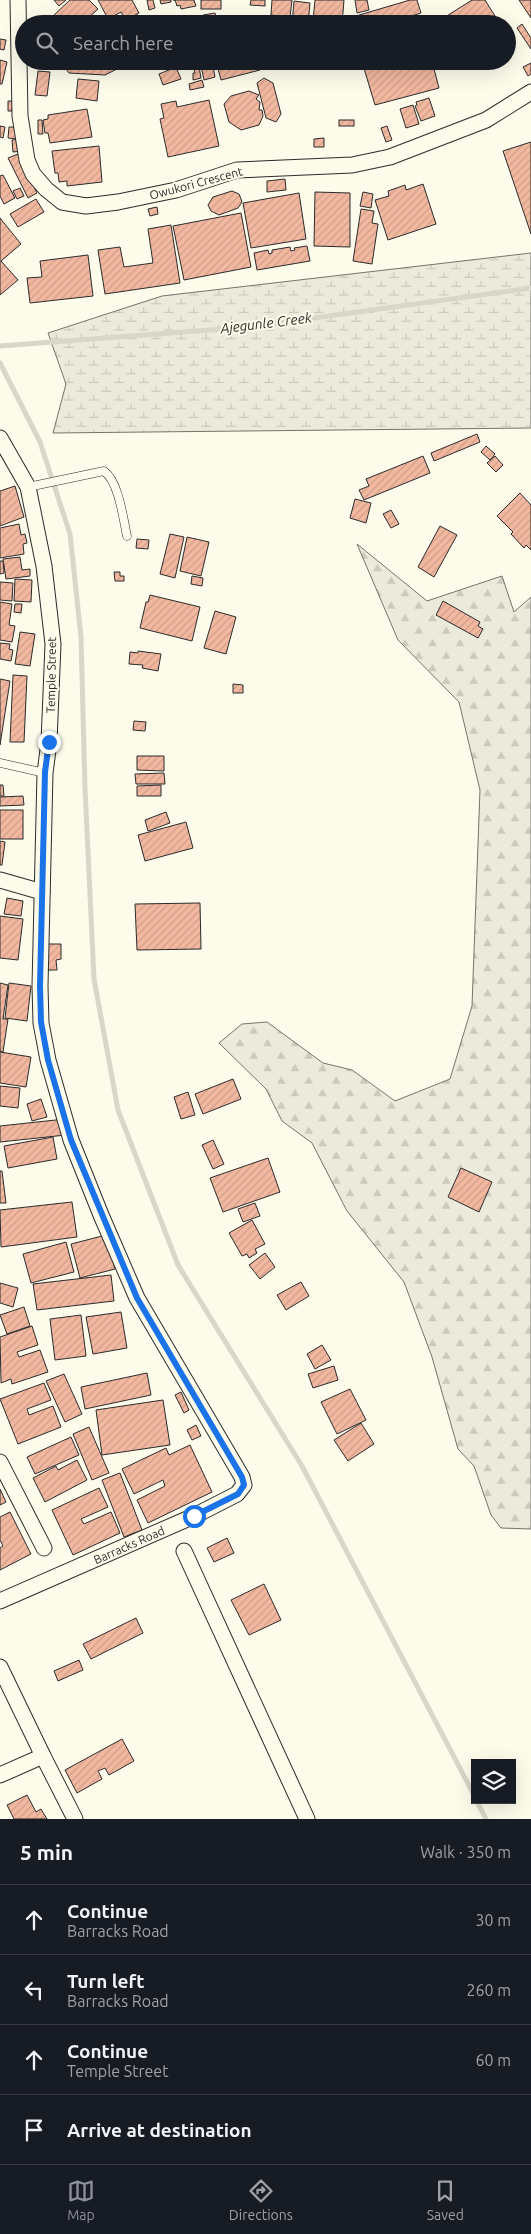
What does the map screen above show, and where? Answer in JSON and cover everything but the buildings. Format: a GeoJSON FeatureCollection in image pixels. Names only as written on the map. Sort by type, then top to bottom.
{"type":"FeatureCollection","features":[{"type":"Feature","properties":{"kind":"street","name":"Owukori Crescent"},"geometry":{"type":"LineString","coordinates":[[18,0],[18,15]]}},
{"type":"Feature","properties":{"kind":"street","name":"Owukori Crescent"},"geometry":{"type":"LineString","coordinates":[[19,70],[20,116],[27,160],[33,174],[46,189],[62,202],[86,206],[118,202],[176,190],[237,170],[352,165],[390,157],[486,120],[531,92]]}},
{"type":"Feature","properties":{"kind":"street","name":"Temple Street"},"geometry":{"type":"LineString","coordinates":[[0,438],[33,486],[53,644],[49,742],[45,772],[42,892]]}},
{"type":"Feature","properties":{"kind":"street"},"geometry":{"type":"LineString","coordinates":[[0,880],[42,892]]}},
{"type":"Feature","properties":{"kind":"street","name":"Barracks Road"},"geometry":{"type":"LineString","coordinates":[[0,1601],[194,1516],[238,1494],[244,1485],[242,1477],[137,1298],[71,1140],[48,1060],[41,1022],[42,892]]}},
{"type":"Feature","properties":{"kind":"street"},"geometry":{"type":"LineString","coordinates":[[0,1462],[44,1548]]}},
{"type":"Feature","properties":{"kind":"street"},"geometry":{"type":"LineString","coordinates":[[184,1551],[308,1819]]}},
{"type":"Feature","properties":{"kind":"street"},"geometry":{"type":"LineString","coordinates":[[0,1667],[75,1819]]}},
{"type":"Feature","properties":{"kind":"street"},"geometry":{"type":"LineString","coordinates":[[0,1775],[43,1756]]}},
{"type":"Feature","properties":{"kind":"lane"},"geometry":{"type":"LineString","coordinates":[[33,486],[104,471],[109,475],[120,502],[127,536]]}},
{"type":"Feature","properties":{"kind":"lane"},"geometry":{"type":"LineString","coordinates":[[0,764],[45,772]]}},
{"type":"Feature","properties":{"kind":"green space"},"geometry":{"type":"Polygon","coordinates":[[[531,253],[531,428],[53,433],[66,384],[48,333],[162,296],[531,253]]]}},
{"type":"Feature","properties":{"kind":"green space"},"geometry":{"type":"Polygon","coordinates":[[[357,544],[427,601],[502,576],[514,612],[531,597],[531,1529],[501,1528],[491,1515],[474,1466],[458,1449],[432,1357],[404,1282],[347,1211],[312,1143],[282,1121],[266,1089],[219,1043],[242,1024],[267,1022],[323,1063],[352,1070],[395,1101],[450,1079],[472,1006],[480,790],[459,702],[398,640],[357,544]]]}},
{"type":"Feature","properties":{"kind":"waterway","name":"Ajegunle Creek"},"geometry":{"type":"LineString","coordinates":[[0,346],[249,327],[531,288]]}},
{"type":"Feature","properties":{"kind":"waterway"},"geometry":{"type":"LineString","coordinates":[[0,363],[40,442],[70,534],[81,637],[85,788],[94,979],[118,1110],[178,1265],[302,1466],[471,1789]]}},
{"type":"Feature","properties":{"kind":"waterway"},"geometry":{"type":"LineString","coordinates":[[478,1804],[486,1819]]}},
{"type":"Feature","properties":{"kind":"route"},"geometry":{"type":"LineString","coordinates":[[49,742],[45,772],[40,986],[41,1022],[48,1060],[71,1140],[101,1216],[137,1298],[242,1477],[244,1485],[238,1494],[194,1516]]}}]}
